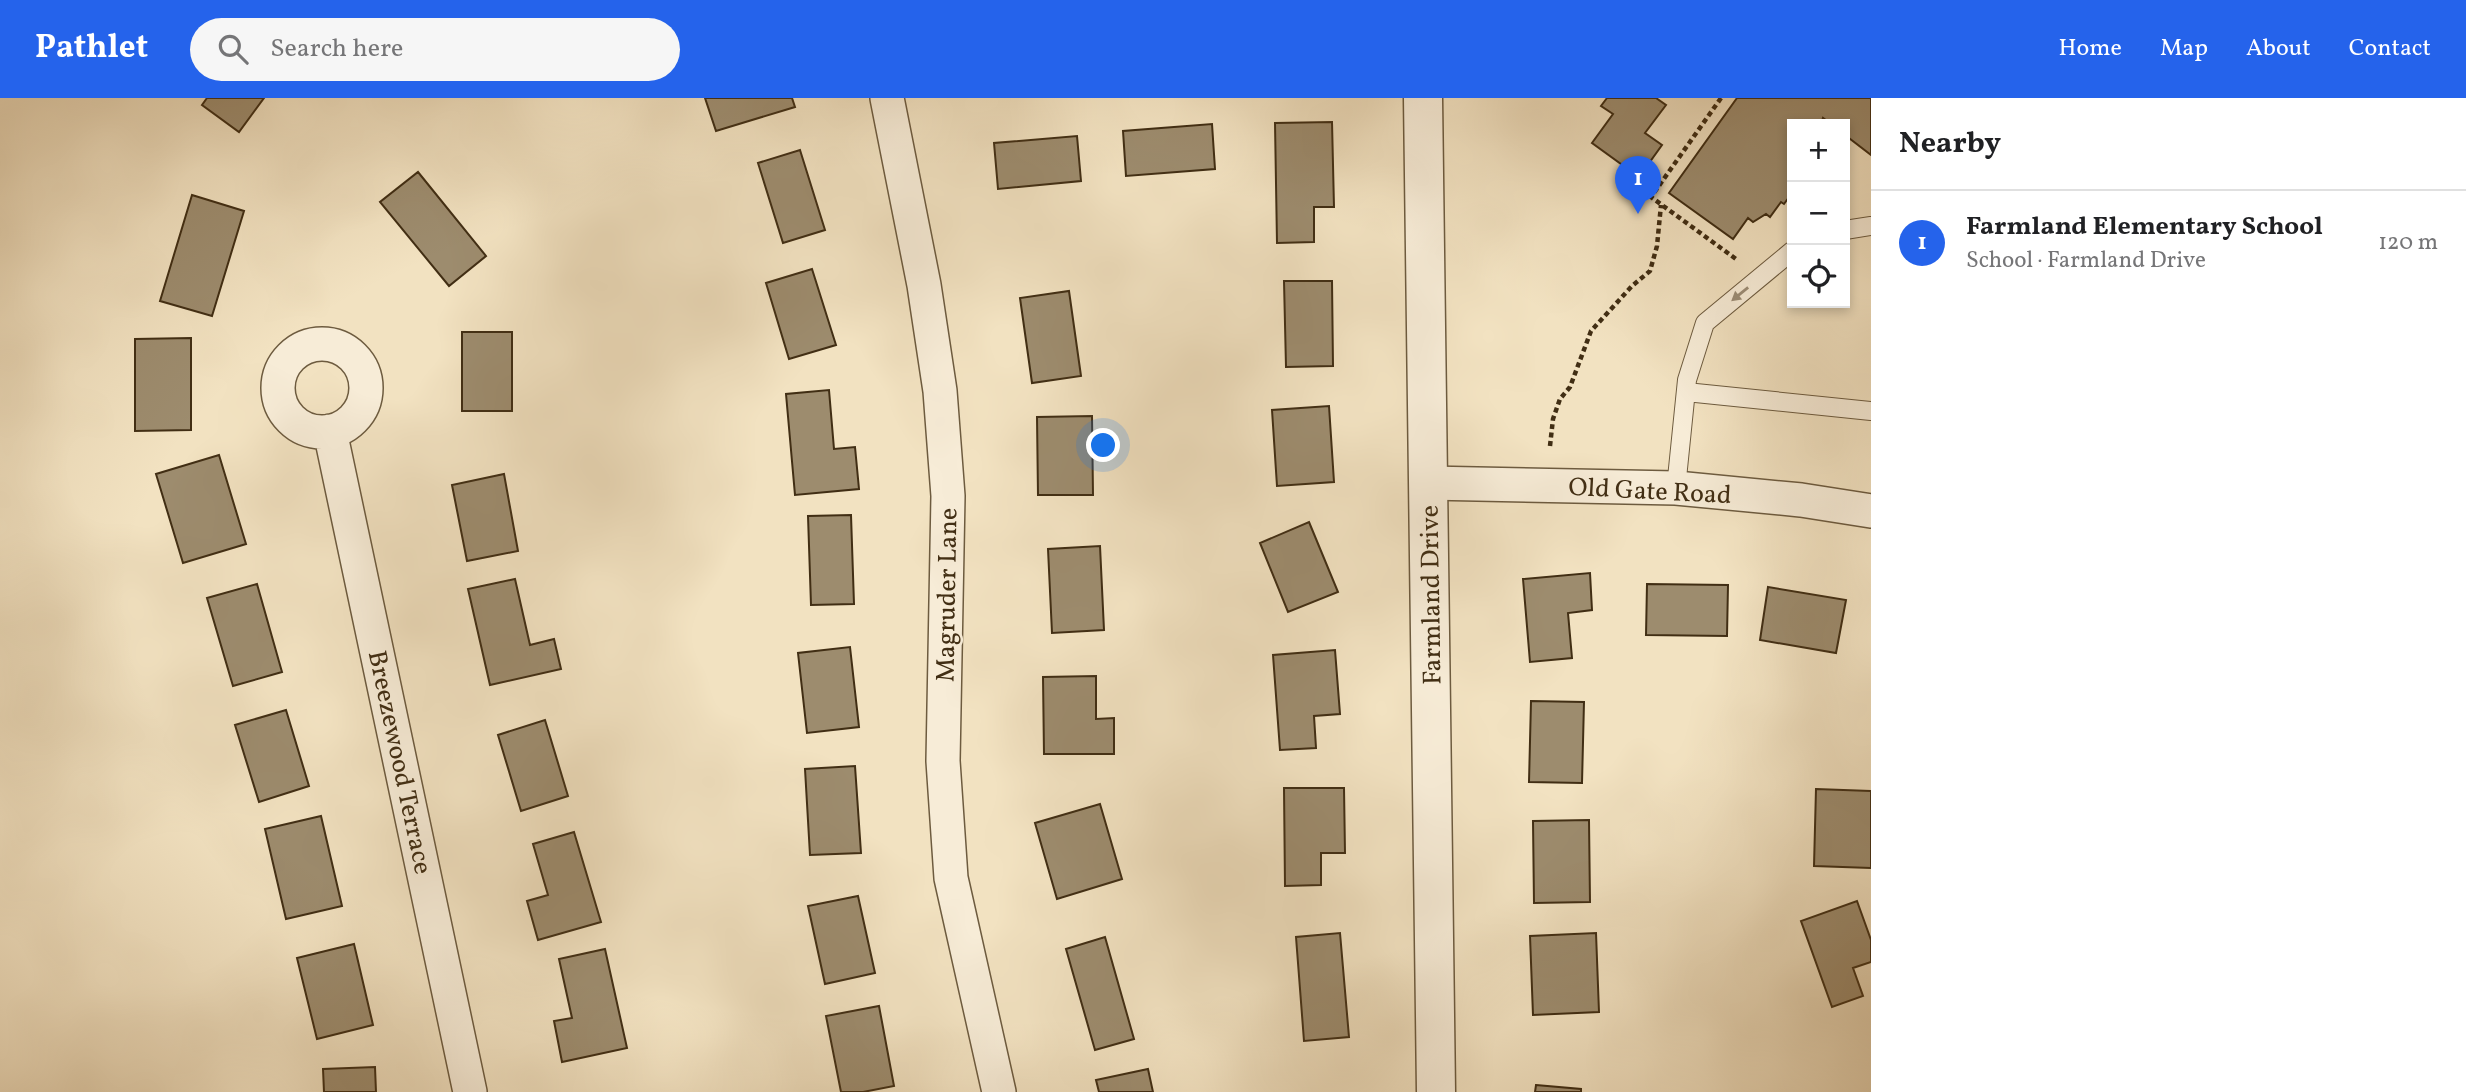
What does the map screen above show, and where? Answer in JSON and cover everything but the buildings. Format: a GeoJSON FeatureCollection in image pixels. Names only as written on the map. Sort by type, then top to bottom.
{"type":"FeatureCollection","features":[{"type":"Feature","properties":{"kind":"street","name":"Magruder Lane"},"geometry":{"type":"LineString","coordinates":[[887,98],[924,285],[940,391],[948,496],[943,761],[951,878],[999,1092]]}},
{"type":"Feature","properties":{"kind":"street","name":"Farmland Drive"},"geometry":{"type":"LineString","coordinates":[[1423,98],[1436,1092]]}},
{"type":"Feature","properties":{"kind":"street","name":"Breezewood Terrace"},"geometry":{"type":"LineString","coordinates":[[330,431],[471,1092]]}},
{"type":"Feature","properties":{"kind":"street","name":"Old Gate Road"},"geometry":{"type":"LineString","coordinates":[[1428,483],[1676,488],[1801,500],[1871,511]]}},
{"type":"Feature","properties":{"kind":"lane"},"geometry":{"type":"LineString","coordinates":[[1850,229],[1871,226]]}},
{"type":"Feature","properties":{"kind":"lane"},"geometry":{"type":"LineString","coordinates":[[1676,488],[1687,380],[1705,323],[1787,255]]}},
{"type":"Feature","properties":{"kind":"lane"},"geometry":{"type":"LineString","coordinates":[[1686,392],[1871,411]]}},
{"type":"Feature","properties":{"kind":"path"},"geometry":{"type":"LineString","coordinates":[[1721,98],[1651,197],[1736,259]]}},
{"type":"Feature","properties":{"kind":"path"},"geometry":{"type":"LineString","coordinates":[[1550,446],[1553,419],[1560,400],[1570,387],[1591,331],[1632,286],[1650,271],[1657,246],[1661,205]]}},
{"type":"Feature","properties":{"kind":"place","name":"Farmland Elementary School"},"geometry":{"type":"Point","coordinates":[1638,214]}}]}
